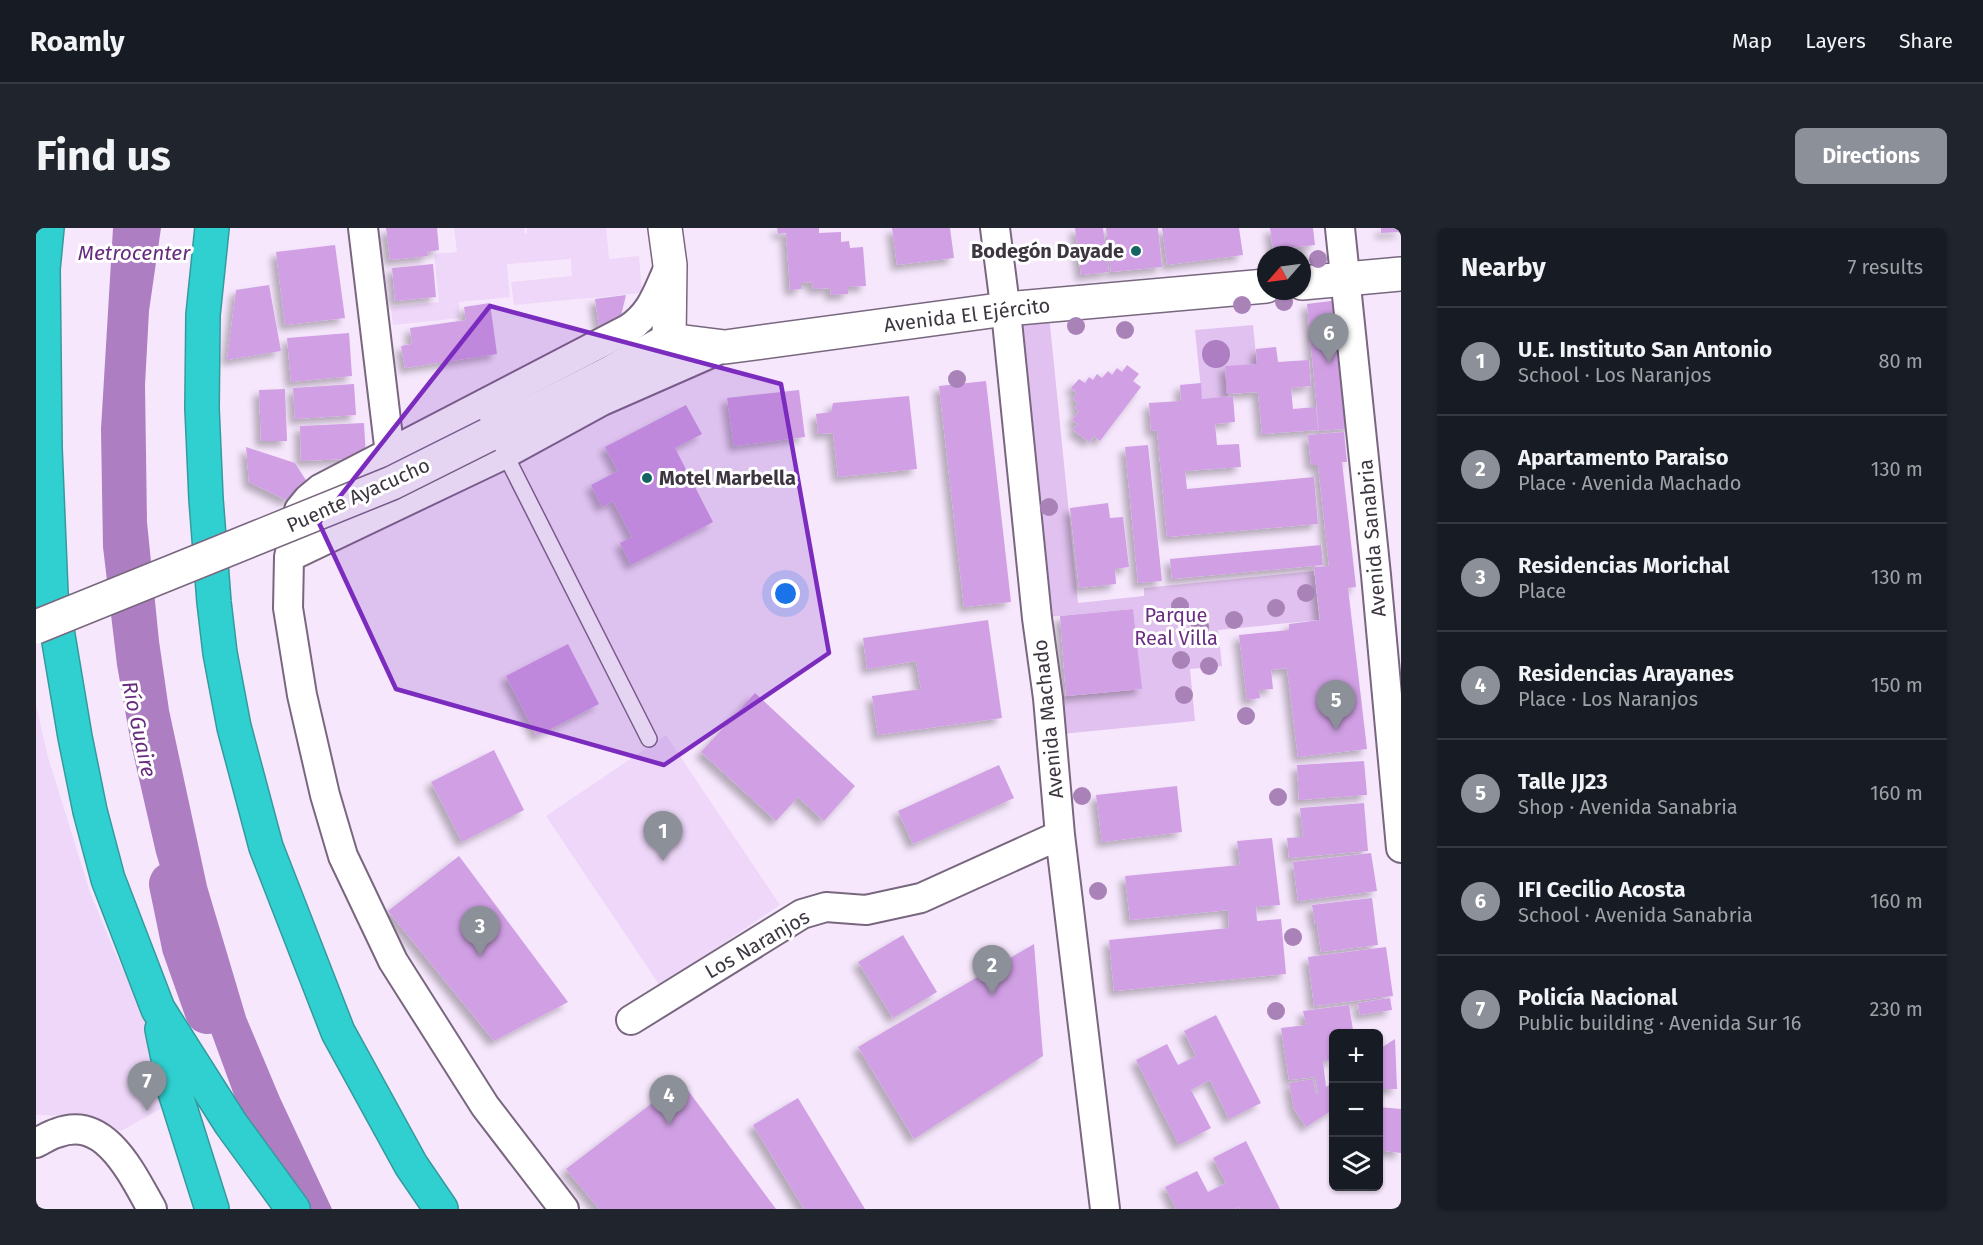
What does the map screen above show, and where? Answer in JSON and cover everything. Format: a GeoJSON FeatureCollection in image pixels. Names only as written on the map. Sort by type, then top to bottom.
{"type":"FeatureCollection","features":[{"type":"Feature","properties":{"kind":"highway"},"geometry":{"type":"LineString","coordinates":[[47,228],[43,269],[45,436],[51,594],[75,737],[90,811],[108,879],[158,1009],[175,1092],[212,1209]]}},
{"type":"Feature","properties":{"kind":"highway"},"geometry":{"type":"LineString","coordinates":[[212,228],[203,315],[202,408],[206,499],[220,653],[234,727],[267,847],[338,1032],[411,1165],[441,1209]]}},
{"type":"Feature","properties":{"kind":"highway"},"geometry":{"type":"LineString","coordinates":[[158,1009],[231,1124],[292,1209]]}},
{"type":"Feature","properties":{"kind":"street"},"geometry":{"type":"LineString","coordinates":[[363,228],[390,454],[404,503]]}},
{"type":"Feature","properties":{"kind":"street"},"geometry":{"type":"LineString","coordinates":[[665,228],[670,266],[669,340]]}},
{"type":"Feature","properties":{"kind":"street","name":"Avenida Machado"},"geometry":{"type":"LineString","coordinates":[[995,228],[1006,309],[1037,618],[1048,698],[1060,835],[1104,1209]]}},
{"type":"Feature","properties":{"kind":"street","name":"Avenida Sanabria"},"geometry":{"type":"LineString","coordinates":[[1340,228],[1376,575],[1393,677],[1401,848]]}},
{"type":"Feature","properties":{"kind":"street"},"geometry":{"type":"LineString","coordinates":[[564,1209],[485,1106],[393,961],[343,856],[325,795],[302,695],[288,609],[289,557],[299,510],[320,489],[634,325],[651,308],[670,266]]}},
{"type":"Feature","properties":{"kind":"street"},"geometry":{"type":"LineString","coordinates":[[1311,282],[1401,274]]}},
{"type":"Feature","properties":{"kind":"street","name":"Avenida El Ejército"},"geometry":{"type":"LineString","coordinates":[[669,340],[724,347],[1006,309],[1257,287]]}},
{"type":"Feature","properties":{"kind":"street","name":"Puente Ayacucho"},"geometry":{"type":"LineString","coordinates":[[36,627],[392,483],[497,445],[612,372],[669,340]]}},
{"type":"Feature","properties":{"kind":"street"},"geometry":{"type":"LineString","coordinates":[[289,557],[404,503],[497,445],[724,347]]}},
{"type":"Feature","properties":{"kind":"street","name":"Los Naranjos"},"geometry":{"type":"LineString","coordinates":[[631,1020],[802,914],[826,907],[866,910],[921,898],[1060,835]]}},
{"type":"Feature","properties":{"kind":"street"},"geometry":{"type":"LineString","coordinates":[[36,1143],[58,1132],[78,1130],[94,1134],[109,1143],[123,1159],[152,1209]]}},
{"type":"Feature","properties":{"kind":"lane"},"geometry":{"type":"LineString","coordinates":[[497,445],[649,739]]}},
{"type":"Feature","properties":{"kind":"highlighted area"},"geometry":{"type":"Polygon","coordinates":[[[490,306],[781,384],[829,653],[664,765],[396,689],[319,523],[490,306]]]}},
{"type":"Feature","properties":{"kind":"shaded area"},"geometry":{"type":"Polygon","coordinates":[[[454,228],[524,228],[525,234],[527,228],[606,228],[609,259],[639,256],[642,293],[514,305],[511,282],[572,276],[571,259],[507,264],[510,297],[459,302],[460,318],[393,325],[391,307],[439,302],[434,254],[457,252],[454,228]]]}},
{"type":"Feature","properties":{"kind":"shaded area"},"geometry":{"type":"Polygon","coordinates":[[[36,705],[48,757],[90,892],[116,955],[183,1096],[121,1131],[69,1116],[36,1115],[36,705]]]}},
{"type":"Feature","properties":{"kind":"shaded area"},"geometry":{"type":"Polygon","coordinates":[[[666,735],[780,905],[660,986],[546,816],[666,735]]]}},
{"type":"Feature","properties":{"kind":"green space","name":"Parque Real Villa"},"geometry":{"type":"Polygon","coordinates":[[[1048,305],[1078,603],[1144,596],[1144,588],[1314,571],[1319,620],[1218,630],[1222,666],[1190,669],[1195,721],[1051,735],[1048,698],[1141,689],[1133,609],[1037,618],[1006,309],[1048,305]]]}},
{"type":"Feature","properties":{"kind":"green space"},"geometry":{"type":"Polygon","coordinates":[[[1253,325],[1257,364],[1225,367],[1228,397],[1202,399],[1195,330],[1253,325]]]}},
{"type":"Feature","properties":{"kind":"water","name":"Metrocenter"},"geometry":{"type":"Polygon","coordinates":[[[113,228],[161,228],[149,311],[145,385],[147,522],[159,641],[169,710],[207,886],[246,1017],[280,1098],[332,1209],[286,1209],[246,1128],[208,1024],[156,853],[131,744],[117,665],[103,547],[101,429],[113,228]]]}},
{"type":"Feature","properties":{"kind":"water"},"geometry":{"type":"Polygon","coordinates":[[[1216,340],[1226,344],[1230,354],[1226,364],[1216,368],[1206,364],[1202,354],[1206,344],[1216,340]]]}},
{"type":"Feature","properties":{"kind":"building"},"geometry":{"type":"Polygon","coordinates":[[[386,228],[437,228],[439,250],[427,252],[428,256],[390,260],[386,228]]]}},
{"type":"Feature","properties":{"kind":"building"},"geometry":{"type":"Polygon","coordinates":[[[777,228],[819,228],[819,233],[841,232],[841,242],[849,241],[850,248],[863,247],[866,286],[848,287],[848,294],[831,295],[830,288],[813,289],[812,282],[801,283],[801,289],[790,290],[786,233],[778,234],[777,228]]]}},
{"type":"Feature","properties":{"kind":"building"},"geometry":{"type":"Polygon","coordinates":[[[892,228],[950,228],[954,258],[897,265],[892,228]]]}},
{"type":"Feature","properties":{"kind":"building"},"geometry":{"type":"Polygon","coordinates":[[[1075,228],[1103,228],[1109,272],[1081,275],[1075,228]]]}},
{"type":"Feature","properties":{"kind":"building"},"geometry":{"type":"Polygon","coordinates":[[[1106,228],[1158,228],[1162,267],[1111,272],[1106,228]]]}},
{"type":"Feature","properties":{"kind":"building"},"geometry":{"type":"Polygon","coordinates":[[[1162,228],[1239,228],[1243,255],[1167,265],[1162,228]]]}},
{"type":"Feature","properties":{"kind":"building"},"geometry":{"type":"Polygon","coordinates":[[[1270,228],[1313,228],[1315,245],[1272,246],[1270,228]]]}},
{"type":"Feature","properties":{"kind":"building"},"geometry":{"type":"Polygon","coordinates":[[[1381,228],[1401,228],[1401,232],[1381,233],[1381,228]]]}},
{"type":"Feature","properties":{"kind":"building"},"geometry":{"type":"Polygon","coordinates":[[[335,245],[345,318],[285,325],[276,252],[335,245]]]}},
{"type":"Feature","properties":{"kind":"building"},"geometry":{"type":"Polygon","coordinates":[[[433,264],[436,297],[395,301],[392,268],[433,264]]]}},
{"type":"Feature","properties":{"kind":"building"},"geometry":{"type":"Polygon","coordinates":[[[269,285],[281,351],[227,360],[236,290],[269,285]]]}},
{"type":"Feature","properties":{"kind":"building"},"geometry":{"type":"Polygon","coordinates":[[[626,295],[619,324],[599,327],[595,299],[626,295]]]}},
{"type":"Feature","properties":{"kind":"building"},"geometry":{"type":"Polygon","coordinates":[[[1339,300],[1352,428],[1319,431],[1307,304],[1339,300]]]}},
{"type":"Feature","properties":{"kind":"building"},"geometry":{"type":"Polygon","coordinates":[[[490,303],[497,354],[405,368],[401,346],[412,344],[410,328],[466,320],[464,307],[490,303]]]}},
{"type":"Feature","properties":{"kind":"building"},"geometry":{"type":"Polygon","coordinates":[[[349,333],[352,376],[291,382],[287,338],[349,333]]]}},
{"type":"Feature","properties":{"kind":"building"},"geometry":{"type":"Polygon","coordinates":[[[1276,347],[1278,362],[1309,360],[1311,386],[1291,388],[1293,409],[1316,407],[1318,430],[1262,434],[1258,392],[1227,394],[1225,366],[1257,364],[1256,349],[1276,347]]]}},
{"type":"Feature","properties":{"kind":"building"},"geometry":{"type":"Polygon","coordinates":[[[1127,365],[1139,374],[1133,381],[1141,387],[1100,441],[1094,436],[1089,442],[1073,430],[1078,424],[1072,420],[1079,411],[1075,408],[1078,403],[1073,399],[1077,393],[1071,388],[1079,379],[1085,383],[1089,377],[1093,380],[1097,374],[1102,378],[1108,371],[1112,375],[1117,368],[1122,372],[1127,365]]]}},
{"type":"Feature","properties":{"kind":"building"},"geometry":{"type":"Polygon","coordinates":[[[986,381],[1011,602],[964,607],[939,386],[986,381]]]}},
{"type":"Feature","properties":{"kind":"building"},"geometry":{"type":"Polygon","coordinates":[[[1201,383],[1202,399],[1233,396],[1235,422],[1215,424],[1217,445],[1239,444],[1241,467],[1185,471],[1187,489],[1314,477],[1318,524],[1167,537],[1157,430],[1151,431],[1149,403],[1181,401],[1180,385],[1201,383]]]}},
{"type":"Feature","properties":{"kind":"building"},"geometry":{"type":"Polygon","coordinates":[[[354,384],[356,415],[295,419],[293,388],[354,384]]]}},
{"type":"Feature","properties":{"kind":"building"},"geometry":{"type":"Polygon","coordinates":[[[285,389],[287,441],[261,441],[259,390],[285,389]]]}},
{"type":"Feature","properties":{"kind":"building"},"geometry":{"type":"Polygon","coordinates":[[[799,390],[805,437],[734,446],[727,398],[799,390]]]}},
{"type":"Feature","properties":{"kind":"building"},"geometry":{"type":"Polygon","coordinates":[[[909,396],[917,469],[838,477],[833,433],[818,434],[816,414],[831,412],[833,403],[909,396]]]}},
{"type":"Feature","properties":{"kind":"building","name":"Motel Marbella"},"geometry":{"type":"Polygon","coordinates":[[[686,405],[702,434],[675,448],[713,522],[631,565],[620,543],[632,537],[613,501],[602,507],[591,485],[618,471],[605,447],[686,405]]]}},
{"type":"Feature","properties":{"kind":"building"},"geometry":{"type":"Polygon","coordinates":[[[364,423],[366,458],[301,461],[300,426],[364,423]]]}},
{"type":"Feature","properties":{"kind":"building"},"geometry":{"type":"Polygon","coordinates":[[[1344,432],[1347,462],[1342,462],[1356,587],[1348,588],[1367,749],[1298,757],[1287,668],[1271,670],[1273,689],[1259,690],[1260,698],[1247,700],[1239,635],[1289,630],[1289,624],[1320,620],[1314,567],[1329,566],[1318,465],[1311,465],[1308,435],[1344,432]]]}},
{"type":"Feature","properties":{"kind":"building"},"geometry":{"type":"Polygon","coordinates":[[[1148,445],[1162,581],[1138,583],[1125,447],[1148,445]]]}},
{"type":"Feature","properties":{"kind":"building"},"geometry":{"type":"Polygon","coordinates":[[[246,447],[295,463],[309,485],[286,500],[249,482],[246,447]]]}},
{"type":"Feature","properties":{"kind":"building"},"geometry":{"type":"Polygon","coordinates":[[[1108,503],[1110,518],[1123,517],[1129,567],[1115,569],[1116,584],[1079,588],[1070,508],[1108,503]]]}},
{"type":"Feature","properties":{"kind":"building"},"geometry":{"type":"Polygon","coordinates":[[[1321,545],[1323,565],[1172,579],[1170,559],[1321,545]]]}},
{"type":"Feature","properties":{"kind":"building"},"geometry":{"type":"Polygon","coordinates":[[[1133,609],[1142,689],[1066,696],[1060,616],[1133,609]]]}},
{"type":"Feature","properties":{"kind":"building"},"geometry":{"type":"Polygon","coordinates":[[[988,620],[1002,718],[878,735],[872,696],[921,689],[916,661],[867,669],[863,638],[988,620]]]}},
{"type":"Feature","properties":{"kind":"building"},"geometry":{"type":"Polygon","coordinates":[[[568,644],[599,704],[537,736],[506,676],[568,644]]]}},
{"type":"Feature","properties":{"kind":"building"},"geometry":{"type":"Polygon","coordinates":[[[755,693],[855,786],[824,821],[798,797],[776,821],[701,752],[755,693]]]}},
{"type":"Feature","properties":{"kind":"building"},"geometry":{"type":"Polygon","coordinates":[[[494,750],[524,810],[462,842],[431,782],[494,750]]]}},
{"type":"Feature","properties":{"kind":"building"},"geometry":{"type":"Polygon","coordinates":[[[1364,761],[1367,795],[1299,800],[1297,765],[1364,761]]]}},
{"type":"Feature","properties":{"kind":"building"},"geometry":{"type":"Polygon","coordinates":[[[999,765],[1014,798],[913,844],[898,811],[999,765]]]}},
{"type":"Feature","properties":{"kind":"building"},"geometry":{"type":"Polygon","coordinates":[[[1177,786],[1182,832],[1102,842],[1096,795],[1177,786]]]}},
{"type":"Feature","properties":{"kind":"building"},"geometry":{"type":"Polygon","coordinates":[[[1364,803],[1368,851],[1289,858],[1287,838],[1303,837],[1300,808],[1364,803]]]}},
{"type":"Feature","properties":{"kind":"building"},"geometry":{"type":"Polygon","coordinates":[[[1272,838],[1280,905],[1256,907],[1257,921],[1281,919],[1286,974],[1114,991],[1109,940],[1229,928],[1228,910],[1130,920],[1125,876],[1240,865],[1237,841],[1272,838]]]}},
{"type":"Feature","properties":{"kind":"building"},"geometry":{"type":"Polygon","coordinates":[[[1371,853],[1377,891],[1298,901],[1293,862],[1371,853]]]}},
{"type":"Feature","properties":{"kind":"building"},"geometry":{"type":"Polygon","coordinates":[[[459,856],[568,1002],[494,1041],[388,911],[459,856]]]}},
{"type":"Feature","properties":{"kind":"building"},"geometry":{"type":"Polygon","coordinates":[[[1372,898],[1378,945],[1321,952],[1312,905],[1372,898]]]}},
{"type":"Feature","properties":{"kind":"building"},"geometry":{"type":"Polygon","coordinates":[[[903,935],[937,992],[893,1018],[858,962],[903,935]]]}},
{"type":"Feature","properties":{"kind":"building"},"geometry":{"type":"Polygon","coordinates":[[[1034,944],[1043,1056],[914,1139],[858,1047],[1034,944]]]}},
{"type":"Feature","properties":{"kind":"building"},"geometry":{"type":"Polygon","coordinates":[[[1386,947],[1393,996],[1314,1006],[1308,957],[1386,947]]]}},
{"type":"Feature","properties":{"kind":"building"},"geometry":{"type":"Polygon","coordinates":[[[1390,998],[1392,1010],[1360,1015],[1358,1003],[1390,998]]]}},
{"type":"Feature","properties":{"kind":"building"},"geometry":{"type":"Polygon","coordinates":[[[1349,1005],[1353,1029],[1329,1029],[1329,1060],[1323,1061],[1326,1087],[1329,1085],[1329,1112],[1306,1127],[1294,1109],[1289,1083],[1313,1079],[1316,1094],[1318,1093],[1315,1077],[1289,1080],[1281,1028],[1306,1025],[1303,1011],[1349,1005]]]}},
{"type":"Feature","properties":{"kind":"building"},"geometry":{"type":"Polygon","coordinates":[[[1216,1015],[1261,1103],[1229,1119],[1210,1080],[1191,1090],[1211,1128],[1179,1145],[1136,1060],[1167,1044],[1178,1065],[1196,1056],[1184,1031],[1216,1015]]]}},
{"type":"Feature","properties":{"kind":"building"},"geometry":{"type":"Polygon","coordinates":[[[1395,1039],[1397,1089],[1383,1089],[1383,1047],[1395,1039]]]}},
{"type":"Feature","properties":{"kind":"building"},"geometry":{"type":"Polygon","coordinates":[[[681,1081],[776,1209],[599,1209],[566,1169],[681,1081]]]}},
{"type":"Feature","properties":{"kind":"building"},"geometry":{"type":"Polygon","coordinates":[[[798,1098],[865,1209],[804,1209],[753,1125],[798,1098]]]}},
{"type":"Feature","properties":{"kind":"building"},"geometry":{"type":"Polygon","coordinates":[[[1383,1107],[1401,1109],[1401,1153],[1383,1151],[1383,1107]]]}},
{"type":"Feature","properties":{"kind":"building"},"geometry":{"type":"Polygon","coordinates":[[[1246,1141],[1280,1209],[1240,1209],[1239,1207],[1234,1209],[1176,1209],[1165,1187],[1197,1171],[1208,1192],[1226,1183],[1213,1158],[1246,1141]]]}},
{"type":"Feature","properties":{"kind":"waterway","name":"Río Guaire"},"geometry":{"type":"LineString","coordinates":[[171,884],[184,947],[207,1012]]}},
{"type":"Feature","properties":{"kind":"place","name":"Bodegón Dayade"},"geometry":{"type":"Point","coordinates":[1136,251]}},
{"type":"Feature","properties":{"kind":"place","name":"IFI Cecilio Acosta"},"geometry":{"type":"Point","coordinates":[1329,363]}},
{"type":"Feature","properties":{"kind":"place","name":"Motel Marbella"},"geometry":{"type":"Point","coordinates":[647,478]}},
{"type":"Feature","properties":{"kind":"place","name":"Talle JJ23"},"geometry":{"type":"Point","coordinates":[1336,730]}},
{"type":"Feature","properties":{"kind":"place","name":"U.E. Instituto San Antonio"},"geometry":{"type":"Point","coordinates":[663,861]}},
{"type":"Feature","properties":{"kind":"place","name":"Residencias Morichal"},"geometry":{"type":"Point","coordinates":[480,956]}},
{"type":"Feature","properties":{"kind":"place","name":"Apartamento Paraiso"},"geometry":{"type":"Point","coordinates":[992,995]}},
{"type":"Feature","properties":{"kind":"place","name":"Policía Nacional"},"geometry":{"type":"Point","coordinates":[147,1111]}},
{"type":"Feature","properties":{"kind":"place","name":"Residencias Arayanes"},"geometry":{"type":"Point","coordinates":[669,1125]}}]}
